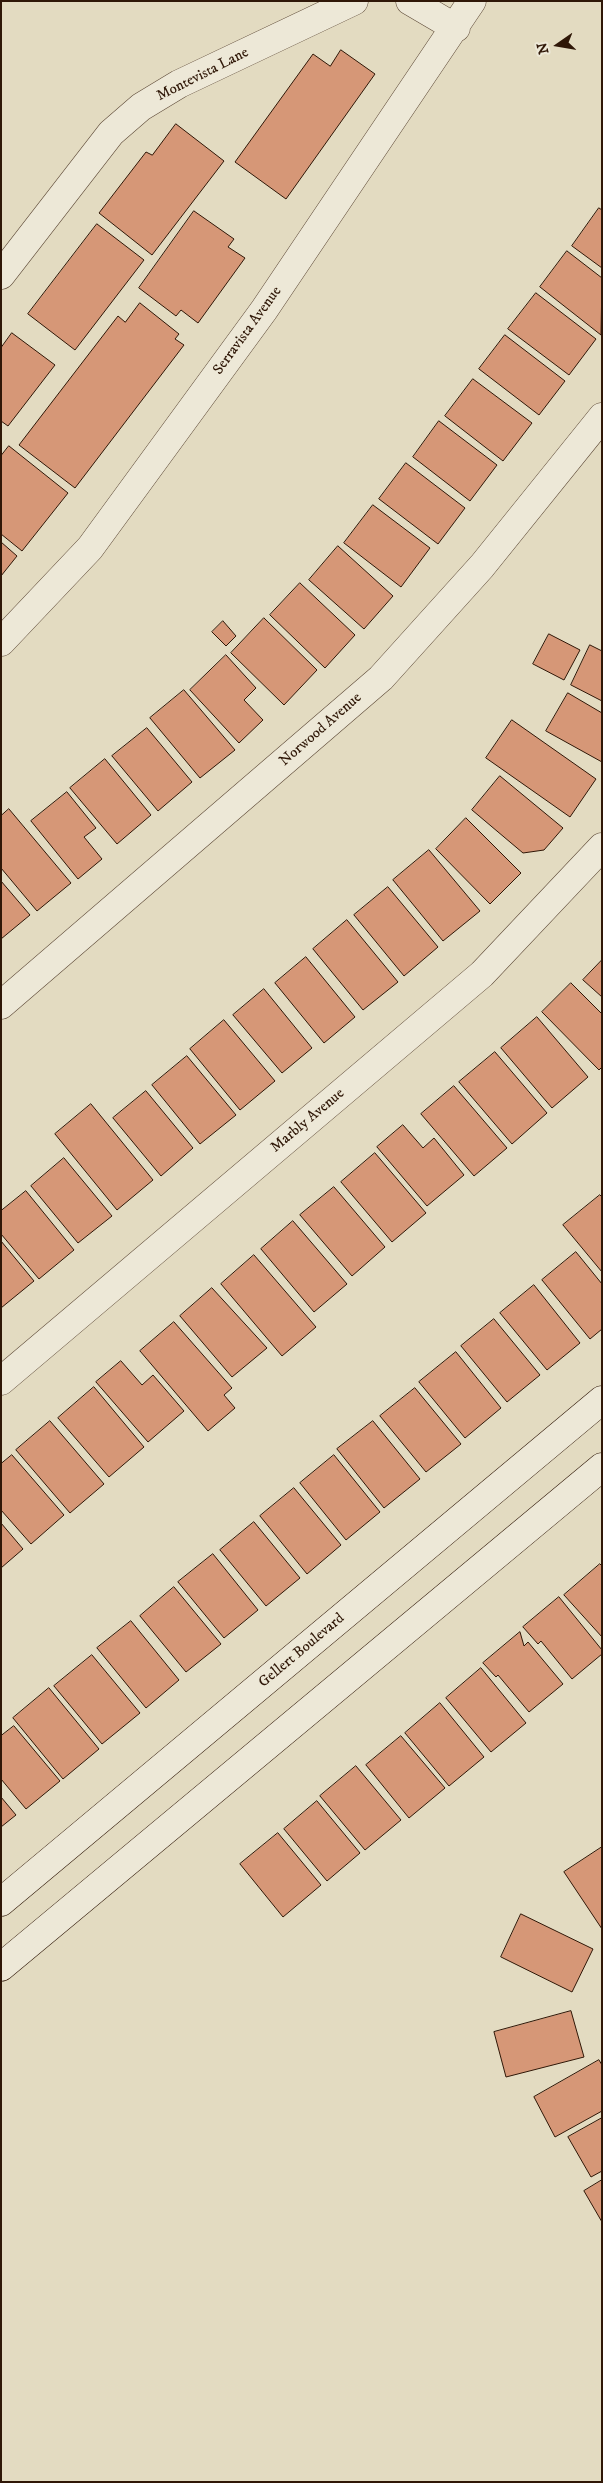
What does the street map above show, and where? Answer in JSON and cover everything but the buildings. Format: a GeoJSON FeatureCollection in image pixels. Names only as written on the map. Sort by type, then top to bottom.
{"type":"FeatureCollection","features":[{"type":"Feature","properties":{"kind":"street","name":"Montevista Lane"},"geometry":{"type":"LineString","coordinates":[[1,275],[111,133],[141,107],[179,84],[354,1]]}},
{"type":"Feature","properties":{"kind":"street"},"geometry":{"type":"LineString","coordinates":[[410,1],[456,28]]}},
{"type":"Feature","properties":{"kind":"street","name":"Serravista Avenue"},"geometry":{"type":"LineString","coordinates":[[1,642],[90,548],[264,310],[456,28],[472,1]]}},
{"type":"Feature","properties":{"kind":"street","name":"Norwood Avenue"},"geometry":{"type":"LineString","coordinates":[[1,1005],[381,678],[482,566],[602,416]]}},
{"type":"Feature","properties":{"kind":"street","name":"Marbly Avenue"},"geometry":{"type":"LineString","coordinates":[[1,1381],[482,974],[602,847]]}},
{"type":"Feature","properties":{"kind":"street","name":"Gellert Boulevard"},"geometry":{"type":"LineString","coordinates":[[1,1902],[602,1400]]}},
{"type":"Feature","properties":{"kind":"street"},"geometry":{"type":"LineString","coordinates":[[1,1967],[602,1467]]}}]}
